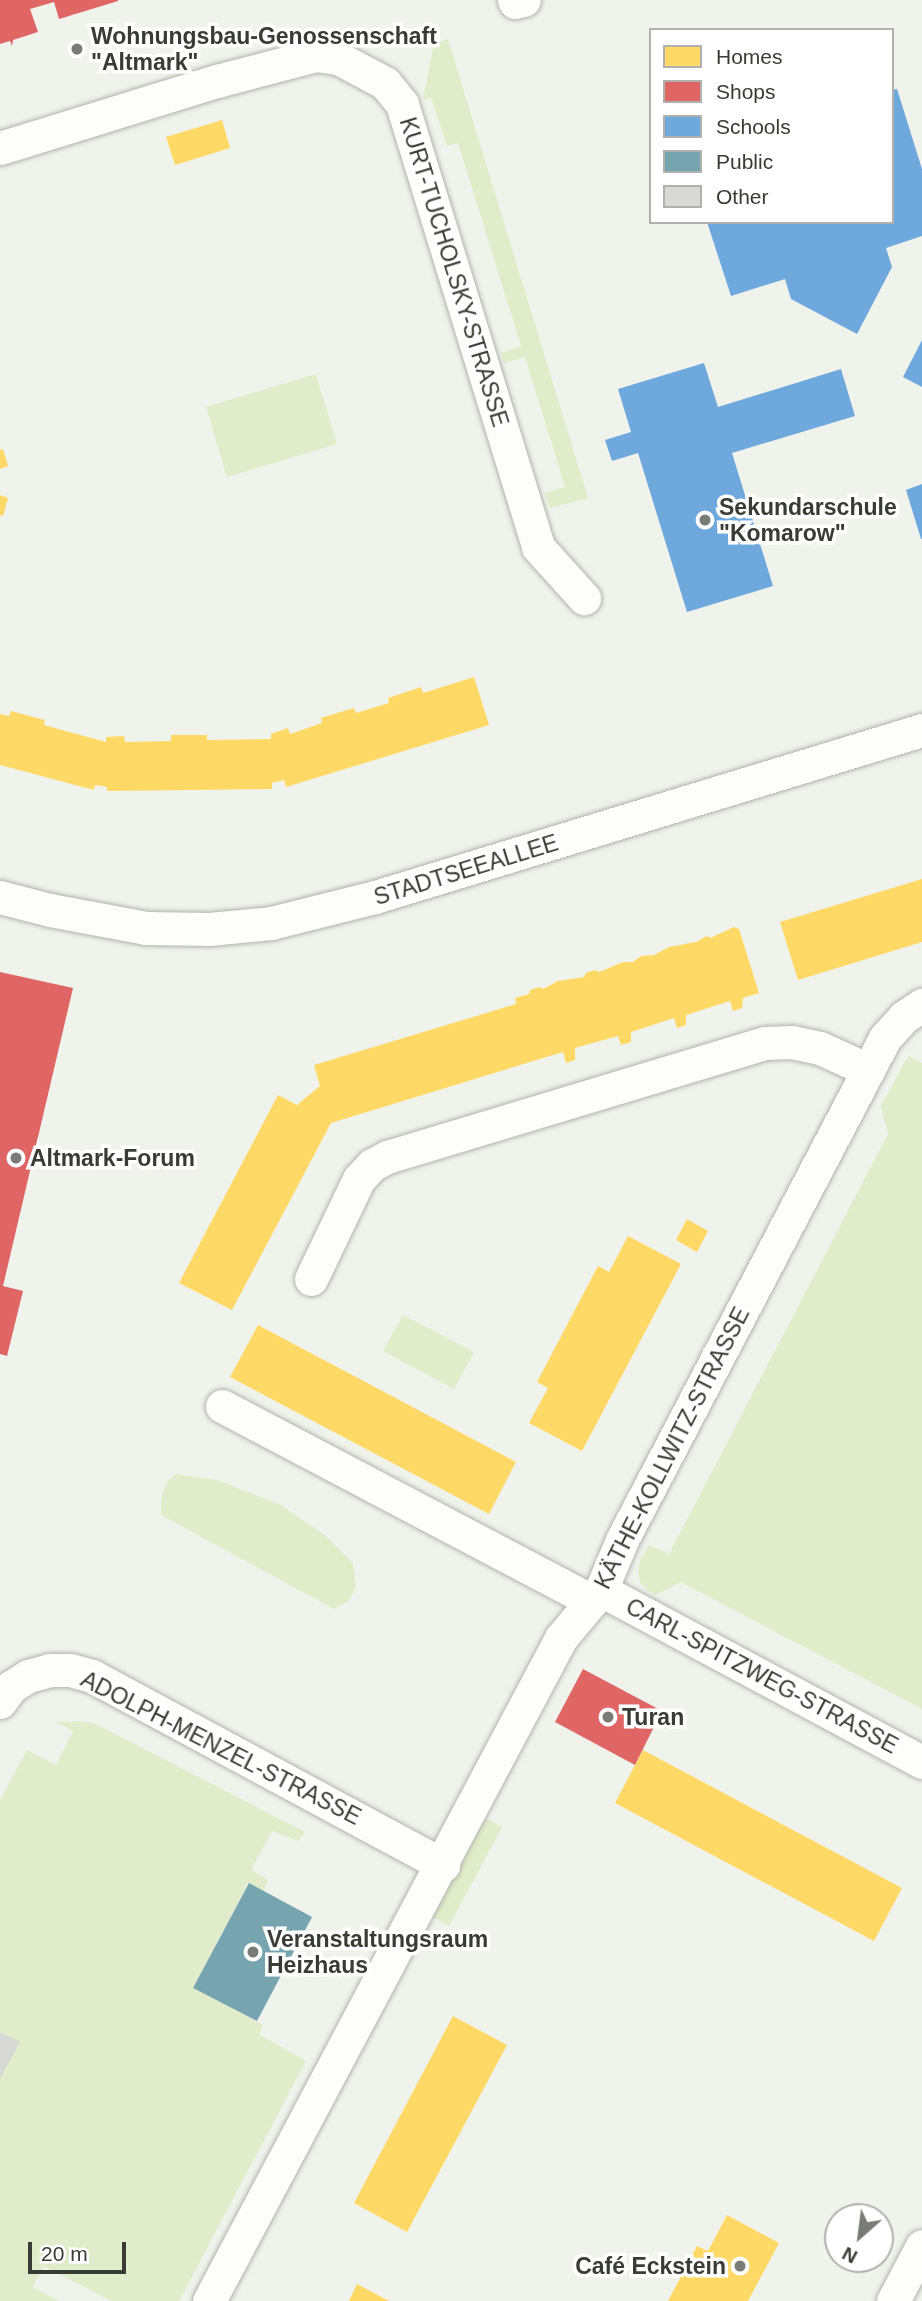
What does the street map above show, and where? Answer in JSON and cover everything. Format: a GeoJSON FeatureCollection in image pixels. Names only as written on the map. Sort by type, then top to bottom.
{"type":"FeatureCollection","features":[{"type":"Feature","properties":{"kind":"street","name":"KURT-TUCHOLSKY-STRASSE"},"geometry":{"type":"LineString","coordinates":[[0,148],[217,81],[316,55],[338,58],[385,83],[402,104],[538,547],[584,598]]}},
{"type":"Feature","properties":{"kind":"street","name":"STADTSEEALLEE"},"geometry":{"type":"LineString","coordinates":[[0,897],[50,911],[146,928],[209,929],[271,923],[375,897],[922,730]]}},
{"type":"Feature","properties":{"kind":"street","name":"KÄTHE-KOLLWITZ-STRASSE"},"geometry":{"type":"LineString","coordinates":[[209,2301],[443,1865],[561,1638],[597,1596],[623,1538],[885,1038],[904,1017],[922,1005]]}},
{"type":"Feature","properties":{"kind":"street"},"geometry":{"type":"LineString","coordinates":[[311,1279],[359,1179],[372,1165],[387,1157],[765,1044],[792,1042],[820,1048],[868,1070]]}},
{"type":"Feature","properties":{"kind":"street","name":"CARL-SPITZWEG-STRASSE"},"geometry":{"type":"LineString","coordinates":[[222,1406],[922,1762]]}},
{"type":"Feature","properties":{"kind":"street","name":"ADOLPH-MENZEL-STRASSE"},"geometry":{"type":"LineString","coordinates":[[0,1702],[11,1687],[38,1673],[70,1670],[92,1676],[443,1865]]}},
{"type":"Feature","properties":{"kind":"street"},"geometry":{"type":"LineString","coordinates":[[893,2301],[922,2246]]}},
{"type":"Feature","properties":{"kind":"green space"},"geometry":{"type":"Polygon","coordinates":[[[448,39],[588,498],[550,508],[545,493],[565,487],[525,357],[504,363],[501,353],[521,346],[458,143],[447,146],[431,98],[423,100],[434,43],[448,39]]]}},
{"type":"Feature","properties":{"kind":"green space"},"geometry":{"type":"Polygon","coordinates":[[[316,374],[337,444],[227,477],[206,407],[316,374]]]}},
{"type":"Feature","properties":{"kind":"green space"},"geometry":{"type":"Polygon","coordinates":[[[908,1056],[922,1063],[922,1709],[681,1582],[656,1595],[640,1582],[638,1570],[640,1560],[649,1545],[669,1554],[888,1134],[881,1106],[908,1056]]]}},
{"type":"Feature","properties":{"kind":"green space"},"geometry":{"type":"Polygon","coordinates":[[[403,1315],[474,1352],[454,1389],[383,1351],[403,1315]]]}},
{"type":"Feature","properties":{"kind":"green space"},"geometry":{"type":"Polygon","coordinates":[[[176,1474],[217,1480],[281,1505],[326,1536],[353,1563],[356,1587],[349,1601],[334,1609],[161,1515],[161,1499],[167,1482],[176,1474]]]}},
{"type":"Feature","properties":{"kind":"green space"},"geometry":{"type":"Polygon","coordinates":[[[79,1721],[96,1724],[305,1832],[298,1841],[272,1831],[251,1870],[268,1880],[263,1891],[248,1883],[193,1988],[263,2025],[260,2035],[306,2061],[179,2301],[111,2301],[44,2266],[33,2287],[59,2301],[0,2301],[0,1800],[27,1750],[56,1765],[73,1731],[56,1722],[79,1721]]]}},
{"type":"Feature","properties":{"kind":"green space"},"geometry":{"type":"Polygon","coordinates":[[[483,1817],[502,1827],[449,1926],[431,1916],[483,1817]]]}},
{"type":"Feature","properties":{"kind":"building: Homes"},"geometry":{"type":"Polygon","coordinates":[[[222,120],[230,148],[175,165],[166,137],[222,120]]]}},
{"type":"Feature","properties":{"kind":"building: Homes"},"geometry":{"type":"Polygon","coordinates":[[[3,449],[8,466],[0,469],[0,450],[3,449]]]}},
{"type":"Feature","properties":{"kind":"building: Homes"},"geometry":{"type":"Polygon","coordinates":[[[0,495],[8,498],[3,516],[0,515],[0,495]]]}},
{"type":"Feature","properties":{"kind":"building: Homes"},"geometry":{"type":"Polygon","coordinates":[[[474,677],[489,725],[286,787],[284,780],[272,783],[272,789],[107,791],[107,787],[95,785],[94,790],[0,765],[0,714],[9,716],[11,711],[45,720],[44,725],[106,742],[106,737],[124,736],[125,742],[171,741],[171,735],[207,735],[207,740],[271,739],[271,734],[288,728],[290,734],[322,723],[321,718],[354,708],[356,713],[389,703],[388,698],[421,687],[423,693],[474,677]]]}},
{"type":"Feature","properties":{"kind":"building: Homes"},"geometry":{"type":"Polygon","coordinates":[[[922,879],[922,942],[798,980],[780,922],[922,879]]]}},
{"type":"Feature","properties":{"kind":"building: Homes"},"geometry":{"type":"Polygon","coordinates":[[[734,927],[739,929],[759,993],[743,998],[742,1008],[733,1011],[730,1001],[686,1015],[686,1025],[677,1028],[674,1018],[631,1032],[631,1042],[621,1045],[618,1036],[575,1048],[575,1060],[566,1063],[563,1052],[331,1123],[232,1310],[179,1283],[278,1095],[297,1105],[320,1086],[314,1065],[516,1004],[515,998],[529,994],[530,990],[540,987],[543,989],[558,981],[584,977],[586,973],[595,970],[599,972],[623,962],[633,962],[641,956],[654,955],[669,947],[696,942],[707,936],[710,938],[734,927]]]}},
{"type":"Feature","properties":{"kind":"building: Homes"},"geometry":{"type":"Polygon","coordinates":[[[687,1219],[708,1231],[697,1252],[676,1240],[687,1219]]]}},
{"type":"Feature","properties":{"kind":"building: Homes"},"geometry":{"type":"Polygon","coordinates":[[[628,1236],[681,1264],[582,1451],[529,1423],[548,1388],[537,1382],[598,1266],[609,1272],[628,1236]]]}},
{"type":"Feature","properties":{"kind":"building: Homes"},"geometry":{"type":"Polygon","coordinates":[[[258,1325],[516,1462],[489,1514],[230,1377],[258,1325]]]}},
{"type":"Feature","properties":{"kind":"building: Homes"},"geometry":{"type":"Polygon","coordinates":[[[643,1750],[902,1888],[874,1941],[615,1803],[643,1750]]]}},
{"type":"Feature","properties":{"kind":"building: Homes"},"geometry":{"type":"Polygon","coordinates":[[[453,2016],[507,2045],[407,2232],[354,2203],[453,2016]]]}},
{"type":"Feature","properties":{"kind":"building: Homes"},"geometry":{"type":"Polygon","coordinates":[[[727,2215],[779,2243],[748,2301],[668,2301],[697,2246],[708,2251],[727,2215]]]}},
{"type":"Feature","properties":{"kind":"building: Homes"},"geometry":{"type":"Polygon","coordinates":[[[357,2284],[389,2301],[349,2301],[357,2284]]]}},
{"type":"Feature","properties":{"kind":"building: Shops"},"geometry":{"type":"Polygon","coordinates":[[[0,0],[118,1],[59,19],[54,2],[30,9],[38,32],[13,40],[12,46],[10,41],[0,44],[0,0]]]}},
{"type":"Feature","properties":{"kind":"building: Shops","name":"Altmark-Forum"},"geometry":{"type":"Polygon","coordinates":[[[0,972],[73,988],[3,1286],[23,1291],[7,1356],[0,1354],[0,972]]]}},
{"type":"Feature","properties":{"kind":"building: Shops","name":"Turan"},"geometry":{"type":"Polygon","coordinates":[[[583,1669],[662,1711],[635,1765],[555,1722],[583,1669]]]}},
{"type":"Feature","properties":{"kind":"building: Schools"},"geometry":{"type":"Polygon","coordinates":[[[897,89],[922,169],[922,236],[886,248],[892,267],[857,334],[791,299],[785,279],[731,296],[708,224],[894,224],[894,90],[897,89]]]}},
{"type":"Feature","properties":{"kind":"building: Schools"},"geometry":{"type":"Polygon","coordinates":[[[922,340],[922,387],[903,377],[922,340]]]}},
{"type":"Feature","properties":{"kind":"building: Schools","name":"Sekundarschule \"Komarow\""},"geometry":{"type":"Polygon","coordinates":[[[704,363],[718,407],[841,369],[855,416],[732,453],[773,586],[687,612],[638,453],[612,461],[605,440],[631,432],[618,389],[704,363]]]}},
{"type":"Feature","properties":{"kind":"building: Schools"},"geometry":{"type":"Polygon","coordinates":[[[922,484],[922,539],[921,539],[906,490],[922,484]]]}},
{"type":"Feature","properties":{"kind":"building: Public","name":"Veranstaltungsraum Heizhaus"},"geometry":{"type":"Polygon","coordinates":[[[249,1883],[312,1917],[257,2021],[193,1988],[249,1883]]]}},
{"type":"Feature","properties":{"kind":"building: Other"},"geometry":{"type":"Polygon","coordinates":[[[0,2032],[20,2042],[0,2079],[0,2032]]]}},
{"type":"Feature","properties":{"kind":"place","name":"Wohnungsbau-Genossenschaft \"Altmark\""},"geometry":{"type":"Point","coordinates":[77,49]}},
{"type":"Feature","properties":{"kind":"place","name":"Sekundarschule \"Komarow\""},"geometry":{"type":"Point","coordinates":[705,520]}},
{"type":"Feature","properties":{"kind":"place","name":"Altmark-Forum"},"geometry":{"type":"Point","coordinates":[16,1158]}},
{"type":"Feature","properties":{"kind":"place","name":"Turan"},"geometry":{"type":"Point","coordinates":[608,1717]}},
{"type":"Feature","properties":{"kind":"place","name":"Veranstaltungsraum Heizhaus"},"geometry":{"type":"Point","coordinates":[253,1952]}},
{"type":"Feature","properties":{"kind":"place","name":"Café Eckstein"},"geometry":{"type":"Point","coordinates":[740,2266]}}]}
